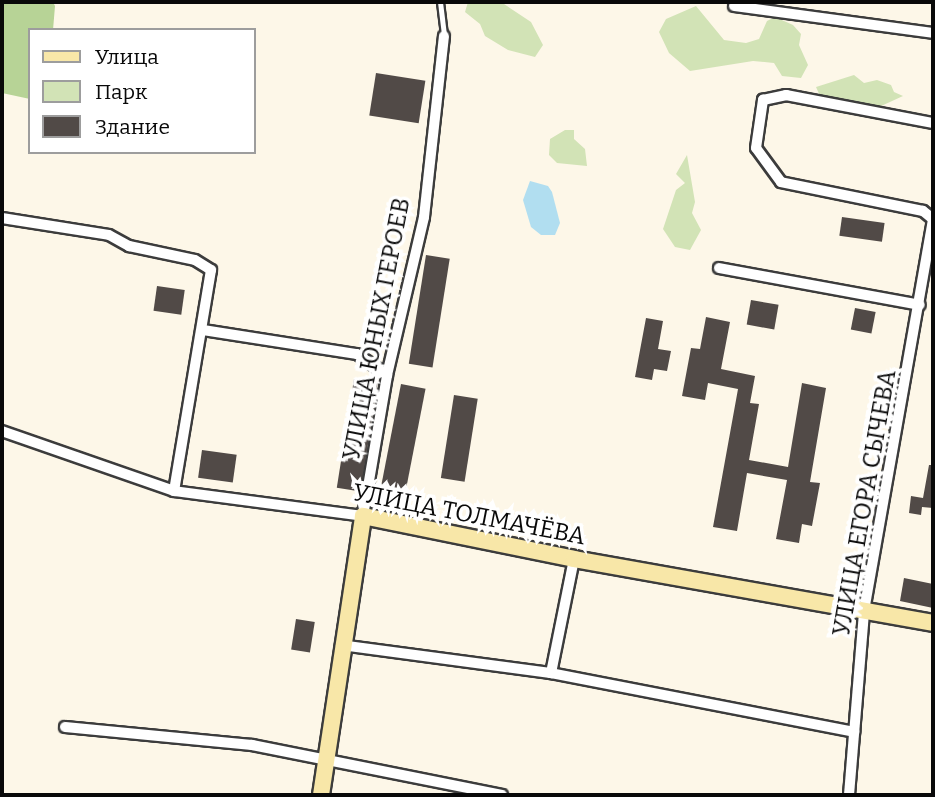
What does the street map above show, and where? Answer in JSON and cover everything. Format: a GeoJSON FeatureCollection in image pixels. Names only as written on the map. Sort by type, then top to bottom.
{"type":"FeatureCollection","features":[{"type":"Feature","properties":{"kind":"street"},"geometry":{"type":"LineString","coordinates":[[734,6],[933,33]]}},
{"type":"Feature","properties":{"kind":"street","name":"УЛИЦА ЮНЫХ ГЕРОЕВ"},"geometry":{"type":"LineString","coordinates":[[321,795],[341,645],[387,375],[425,217],[444,36]]}},
{"type":"Feature","properties":{"kind":"street"},"geometry":{"type":"LineString","coordinates":[[933,123],[786,94],[763,100],[756,148],[781,182],[923,211],[933,219]]}},
{"type":"Feature","properties":{"kind":"street"},"geometry":{"type":"LineString","coordinates":[[2,218],[109,234],[129,246],[195,260],[211,270],[203,330],[173,491]]}},
{"type":"Feature","properties":{"kind":"street","name":"УЛИЦА ЕГОРА СЫЧЕВА"},"geometry":{"type":"LineString","coordinates":[[849,795],[864,611],[920,306],[930,267],[933,219]]}},
{"type":"Feature","properties":{"kind":"street"},"geometry":{"type":"LineString","coordinates":[[719,268],[920,306]]}},
{"type":"Feature","properties":{"kind":"street"},"geometry":{"type":"LineString","coordinates":[[203,330],[357,354],[387,375]]}},
{"type":"Feature","properties":{"kind":"street","name":"УЛИЦА ТОЛМАЧЁВА"},"geometry":{"type":"LineString","coordinates":[[2,431],[173,491],[363,516],[574,559],[933,623]]}},
{"type":"Feature","properties":{"kind":"street"},"geometry":{"type":"LineString","coordinates":[[551,673],[574,559]]}},
{"type":"Feature","properties":{"kind":"street"},"geometry":{"type":"LineString","coordinates":[[341,645],[551,673],[855,732]]}},
{"type":"Feature","properties":{"kind":"street"},"geometry":{"type":"LineString","coordinates":[[65,727],[252,745],[502,795]]}},
{"type":"Feature","properties":{"kind":"lane"},"geometry":{"type":"LineString","coordinates":[[440,2],[444,36]]}},
{"type":"Feature","properties":{"kind":"green space"},"geometry":{"type":"Polygon","coordinates":[[[2,2],[53,2],[53,28],[28,28],[28,99],[2,93],[2,2]]]}},
{"type":"Feature","properties":{"kind":"green space"},"geometry":{"type":"Polygon","coordinates":[[[468,2],[501,2],[531,22],[543,45],[535,57],[508,50],[485,36],[480,24],[465,12],[468,2]]]}},
{"type":"Feature","properties":{"kind":"green space"},"geometry":{"type":"Polygon","coordinates":[[[696,6],[724,40],[746,43],[759,39],[767,21],[775,17],[793,25],[801,34],[799,45],[808,65],[801,78],[782,76],[774,63],[753,61],[690,71],[669,53],[659,32],[666,19],[696,6]]]}},
{"type":"Feature","properties":{"kind":"green space"},"geometry":{"type":"Polygon","coordinates":[[[854,75],[864,83],[877,80],[891,85],[894,92],[903,96],[879,107],[820,96],[816,87],[854,75]]]}},
{"type":"Feature","properties":{"kind":"green space"},"geometry":{"type":"Polygon","coordinates":[[[565,130],[574,130],[574,139],[585,149],[587,166],[557,163],[549,155],[550,139],[565,130]]]}},
{"type":"Feature","properties":{"kind":"green space"},"geometry":{"type":"Polygon","coordinates":[[[687,155],[695,202],[692,213],[701,230],[690,250],[675,247],[663,229],[676,190],[685,183],[676,174],[687,155]]]}},
{"type":"Feature","properties":{"kind":"water"},"geometry":{"type":"Polygon","coordinates":[[[530,181],[548,186],[552,192],[560,223],[555,235],[541,235],[531,227],[523,200],[530,181]]]}},
{"type":"Feature","properties":{"kind":"building"},"geometry":{"type":"Polygon","coordinates":[[[376,73],[425,81],[419,123],[369,115],[376,73]]]}},
{"type":"Feature","properties":{"kind":"building"},"geometry":{"type":"Polygon","coordinates":[[[842,217],[885,223],[882,242],[839,236],[842,217]]]}},
{"type":"Feature","properties":{"kind":"building"},"geometry":{"type":"Polygon","coordinates":[[[426,255],[450,259],[432,367],[409,364],[426,255]]]}},
{"type":"Feature","properties":{"kind":"building"},"geometry":{"type":"Polygon","coordinates":[[[157,286],[185,290],[181,315],[154,311],[157,286]]]}},
{"type":"Feature","properties":{"kind":"building"},"geometry":{"type":"Polygon","coordinates":[[[751,300],[779,305],[774,329],[747,325],[751,300]]]}},
{"type":"Feature","properties":{"kind":"building"},"geometry":{"type":"Polygon","coordinates":[[[855,308],[876,312],[871,334],[851,330],[855,308]]]}},
{"type":"Feature","properties":{"kind":"building"},"geometry":{"type":"Polygon","coordinates":[[[706,317],[730,322],[721,369],[755,376],[750,403],[759,404],[749,460],[788,467],[802,383],[826,388],[810,482],[820,483],[812,526],[802,524],[799,543],[776,539],[787,480],[747,473],[737,531],[713,527],[738,389],[708,383],[705,400],[682,396],[691,348],[700,349],[706,317]]]}},
{"type":"Feature","properties":{"kind":"building"},"geometry":{"type":"Polygon","coordinates":[[[646,318],[663,321],[658,349],[671,351],[667,371],[654,369],[652,380],[635,377],[646,318]]]}},
{"type":"Feature","properties":{"kind":"building"},"geometry":{"type":"Polygon","coordinates":[[[354,379],[378,383],[360,491],[337,488],[354,379]]]}},
{"type":"Feature","properties":{"kind":"building"},"geometry":{"type":"Polygon","coordinates":[[[401,384],[426,389],[405,497],[380,492],[401,384]]]}},
{"type":"Feature","properties":{"kind":"building"},"geometry":{"type":"Polygon","coordinates":[[[454,395],[478,399],[465,482],[441,478],[454,395]]]}},
{"type":"Feature","properties":{"kind":"building"},"geometry":{"type":"Polygon","coordinates":[[[202,450],[237,455],[233,483],[198,478],[202,450]]]}},
{"type":"Feature","properties":{"kind":"building"},"geometry":{"type":"Polygon","coordinates":[[[929,465],[933,465],[933,508],[922,507],[921,515],[909,513],[911,496],[923,498],[929,465]]]}},
{"type":"Feature","properties":{"kind":"building"},"geometry":{"type":"Polygon","coordinates":[[[904,578],[933,584],[933,608],[900,601],[904,578]]]}},
{"type":"Feature","properties":{"kind":"building"},"geometry":{"type":"Polygon","coordinates":[[[296,619],[315,622],[310,653],[291,650],[296,619]]]}}]}
